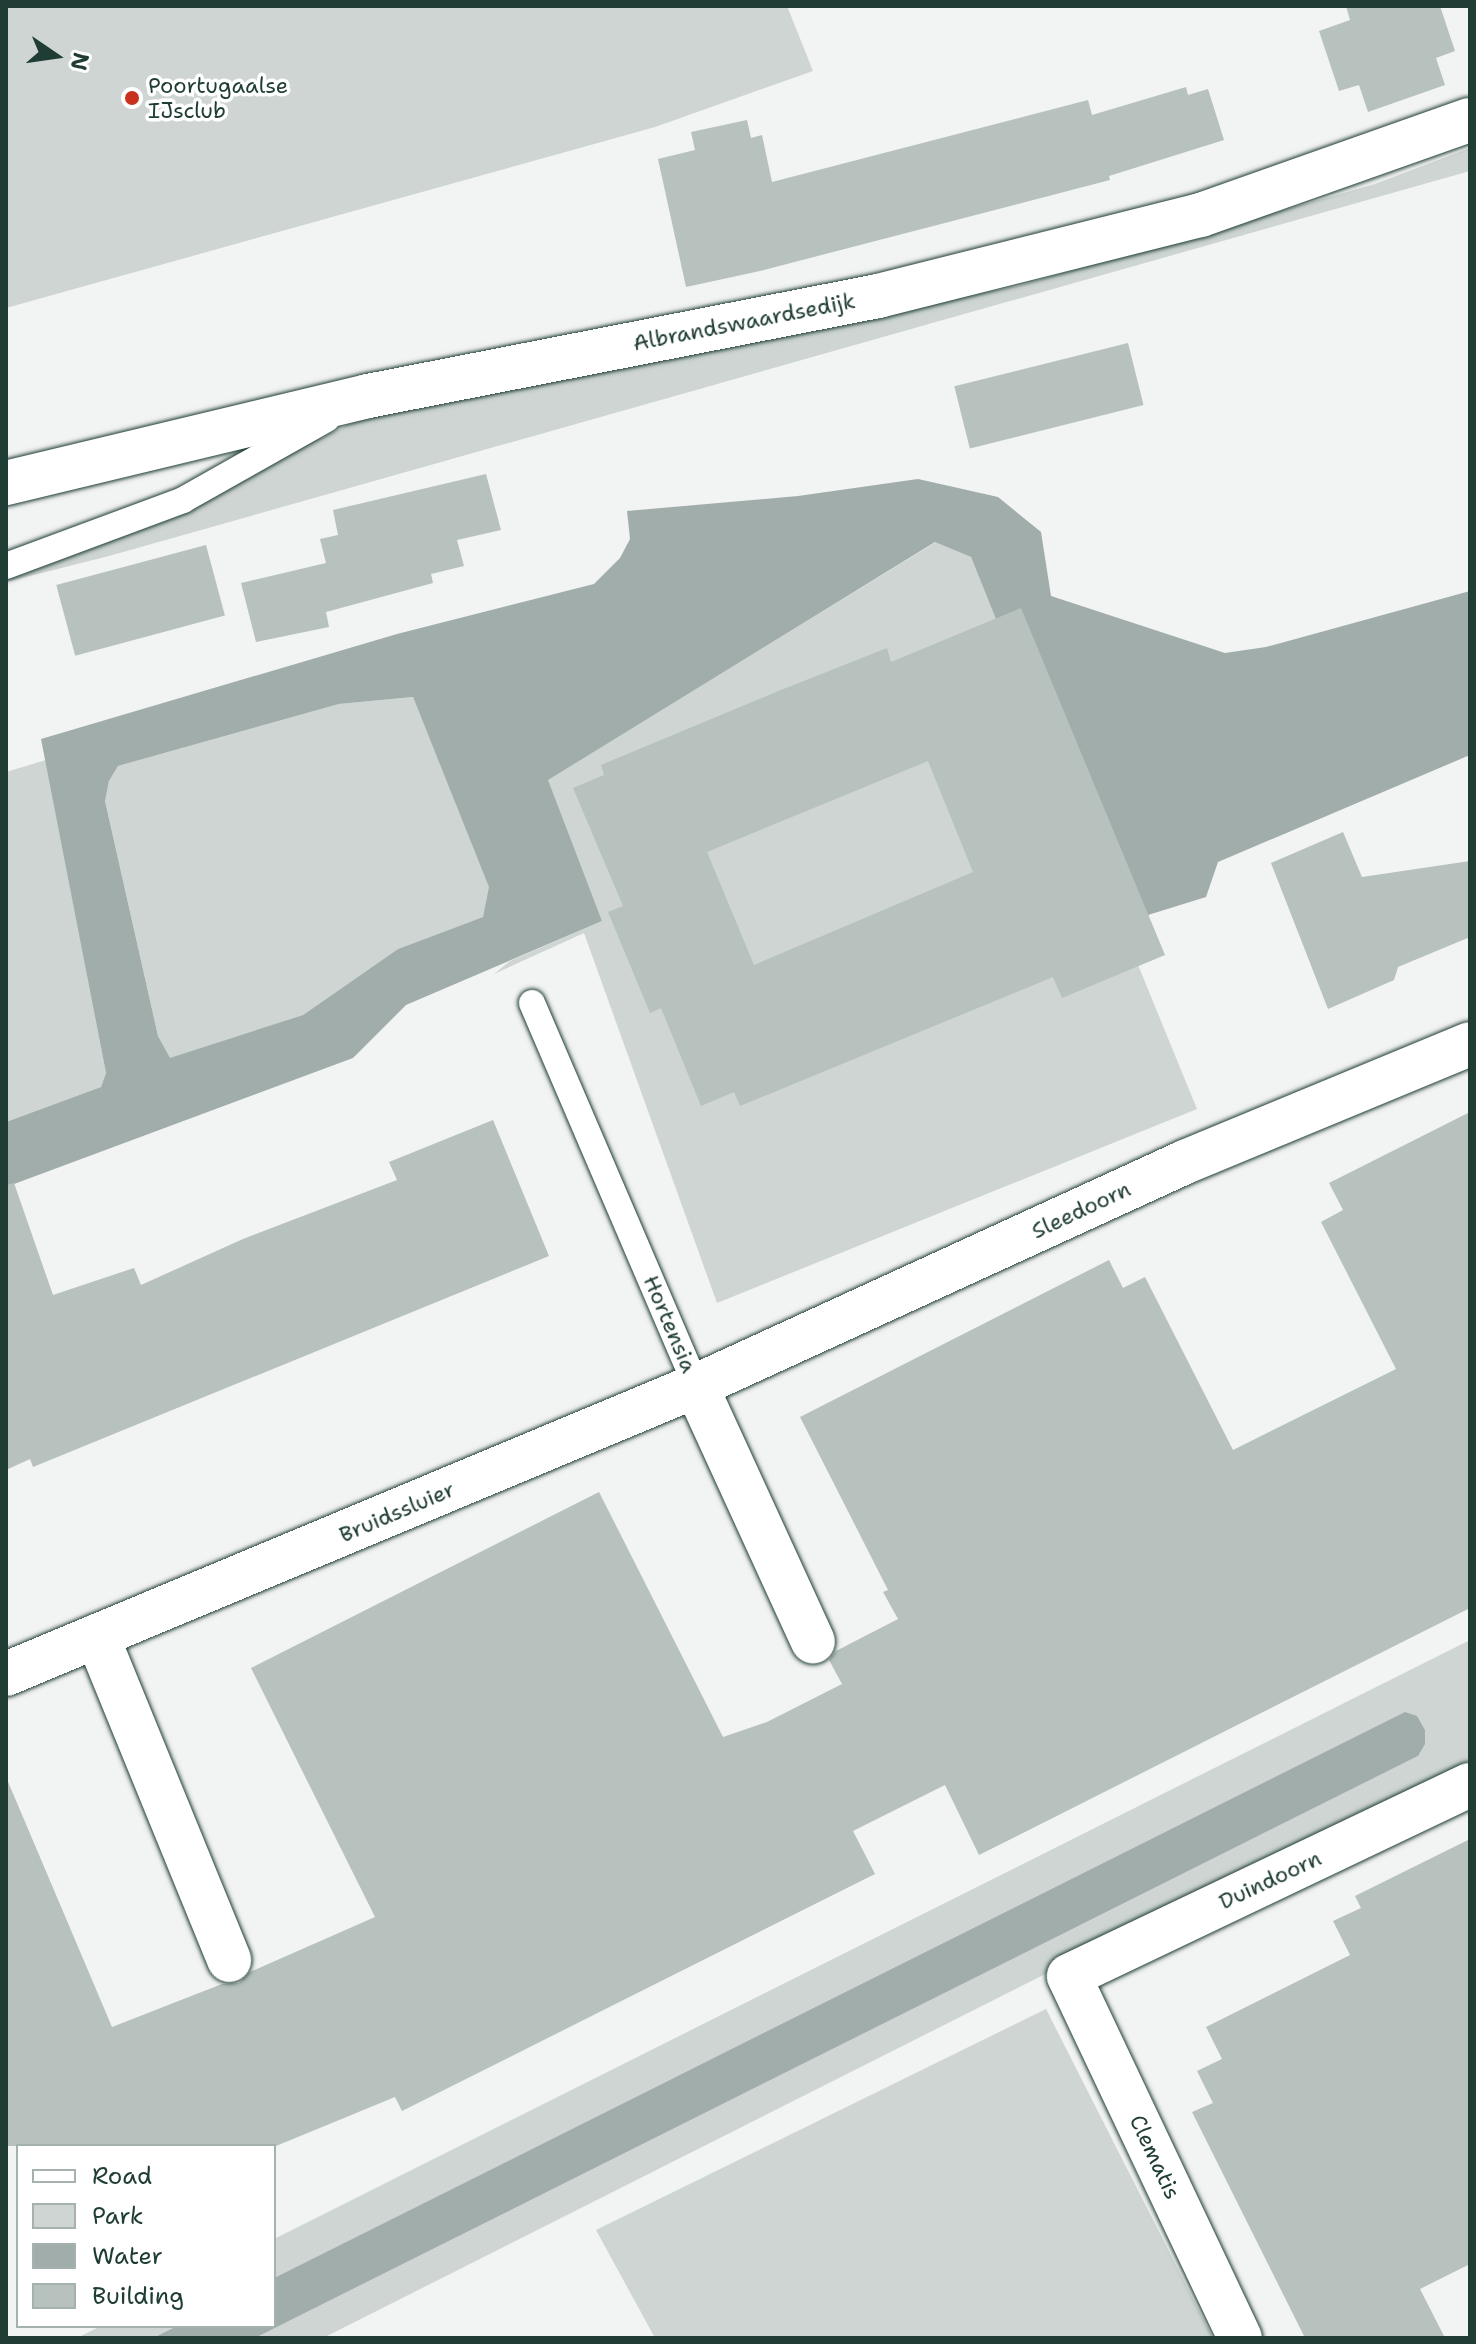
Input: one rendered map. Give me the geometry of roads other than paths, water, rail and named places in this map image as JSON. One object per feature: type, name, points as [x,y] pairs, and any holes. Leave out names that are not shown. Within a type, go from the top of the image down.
[{"type":"street","name":"Albrandswaardsedijk","points":[[6,483],[368,396],[878,296],[1201,215],[1470,120]]},
{"type":"street","name":"Sleedoorn","points":[[696,1386],[1185,1162],[1470,1044]]},
{"type":"street","name":"Bruidssluier","points":[[6,1674],[696,1386]]},
{"type":"street","name":"Hortensia","points":[[696,1386],[813,1642]]},
{"type":"street","points":[[97,1636],[229,1960]]},
{"type":"street","name":"Duindoorn","points":[[1069,1976],[1470,1785]]},
{"type":"street","name":"Clematis","points":[[1069,1976],[1240,2338]]},
{"type":"lane","points":[[6,566],[183,500],[368,396]]},
{"type":"lane","name":"Hortensia","points":[[532,1003],[696,1386]]},
{"type":"water","points":[[918,479],[998,497],[1041,532],[1051,596],[1225,653],[1266,647],[1470,591],[1470,755],[1218,862],[1206,897],[1119,924],[971,557],[935,542],[548,780],[602,921],[406,1005],[353,1058],[6,1187],[6,1122],[101,1087],[106,1073],[41,739],[397,634],[594,584],[620,558],[630,539],[627,511],[798,496]],"holes":[[[413,697],[489,887],[483,917],[398,949],[303,1015],[170,1058],[158,1036],[105,801],[109,781],[118,766],[339,704]]]},
{"type":"water","points":[[1405,1712],[1417,1716],[1425,1730],[1425,1744],[1418,1756],[276,2327],[276,2277]]},
{"type":"water","points":[[173,2328],[275,2328],[255,2338],[153,2338]]},
{"type":"place","name":"Poortugaalse IJsclub","points":[[132,98]]}]
